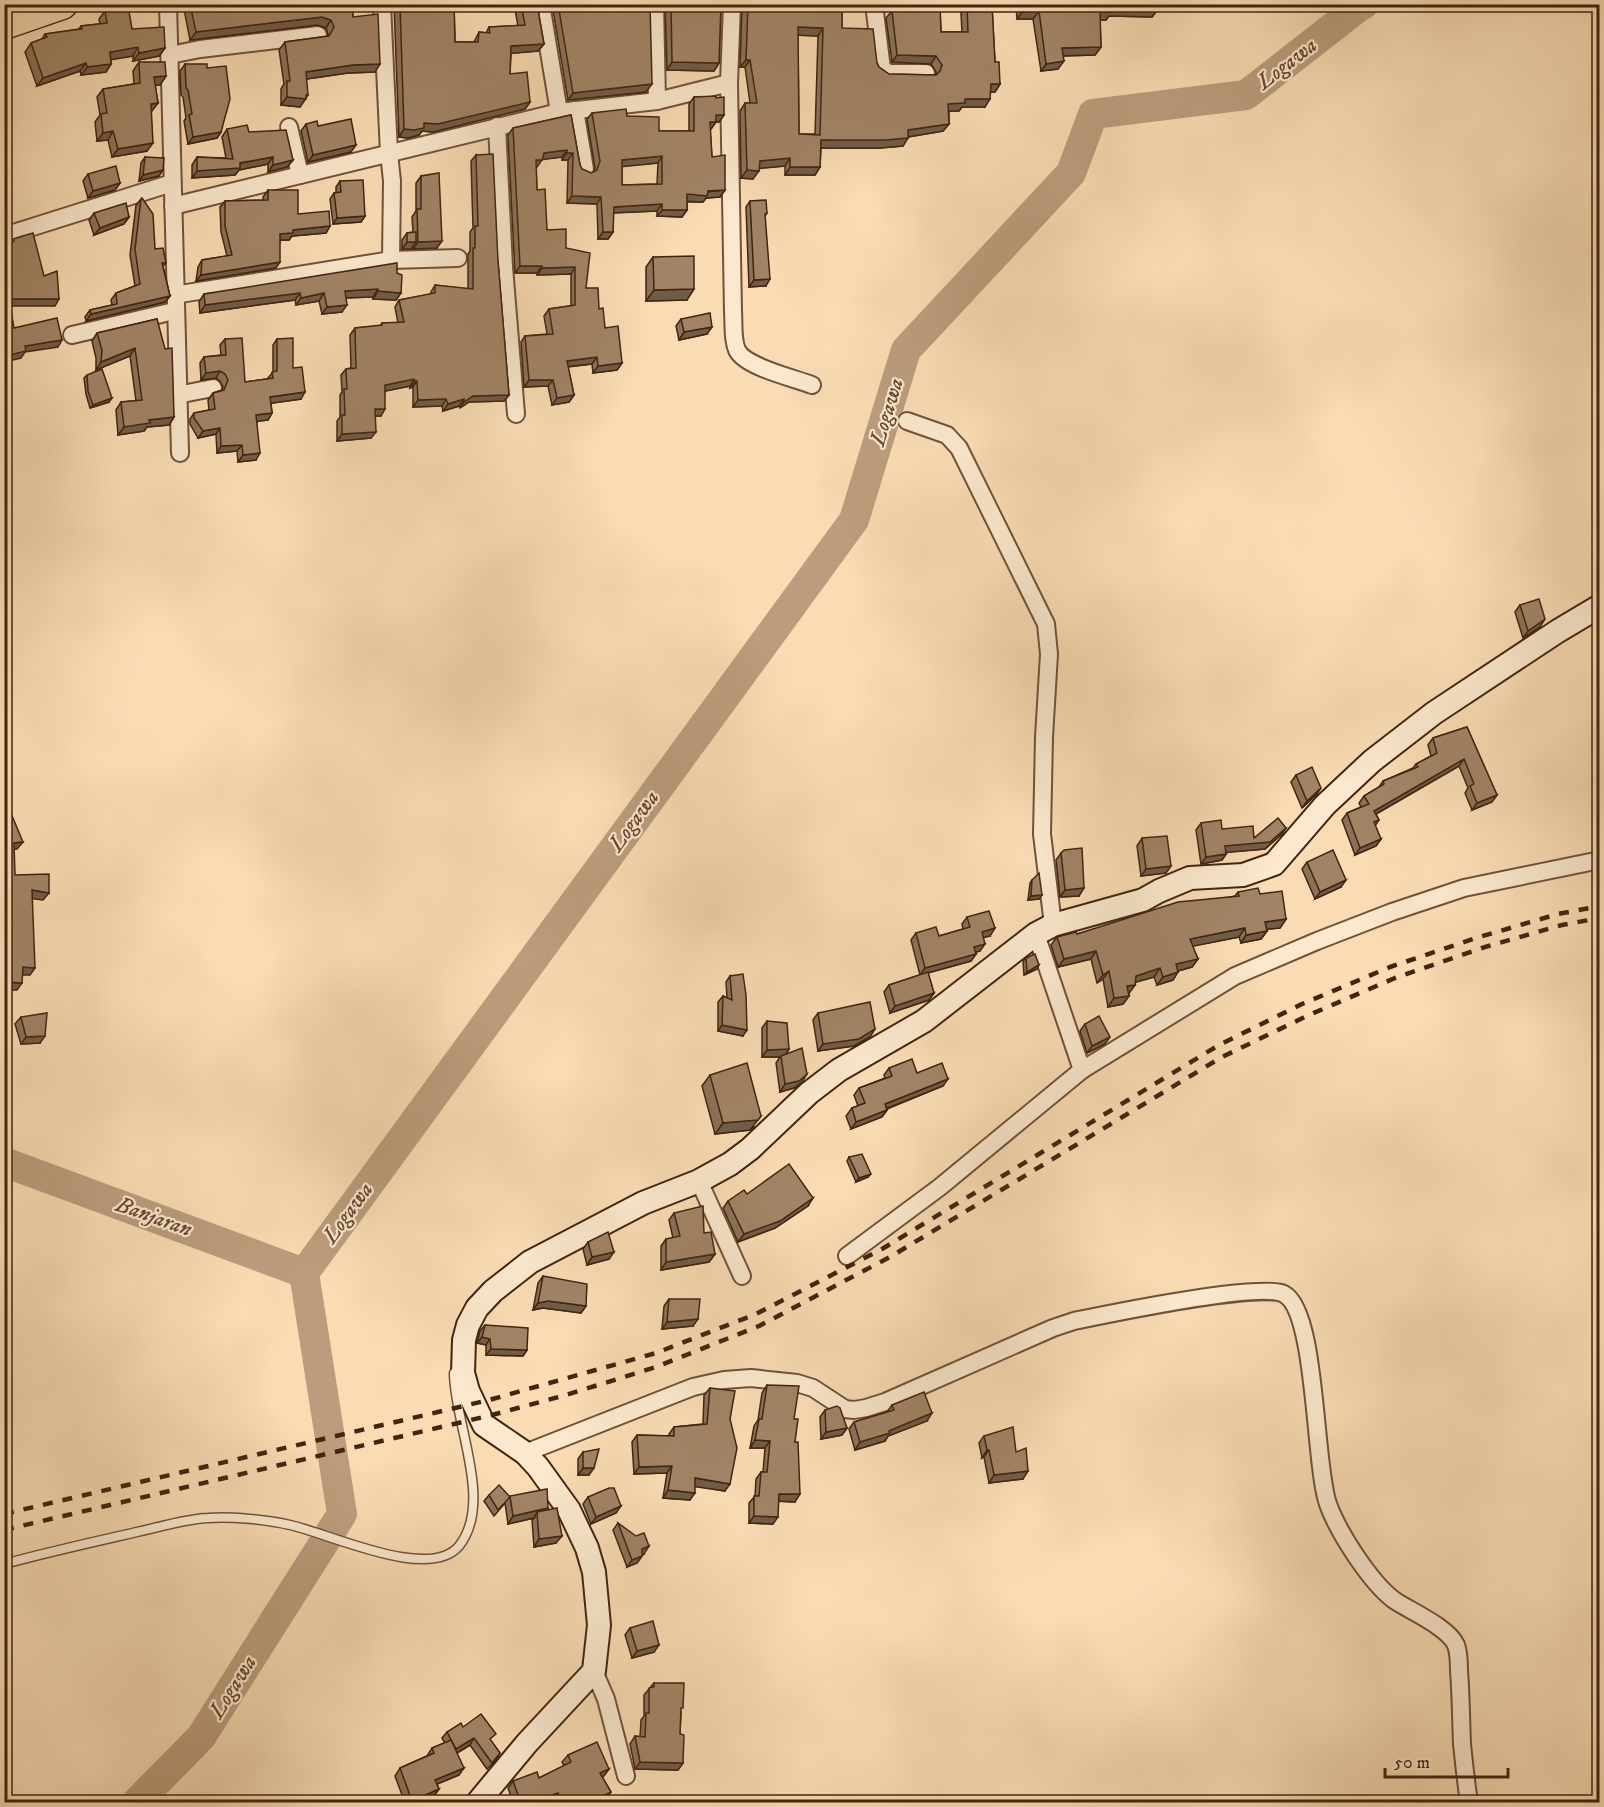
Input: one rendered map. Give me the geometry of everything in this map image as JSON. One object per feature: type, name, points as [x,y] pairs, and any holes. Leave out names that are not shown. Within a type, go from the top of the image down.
[{"type":"highway","points":[[4,24],[62,4]]},
{"type":"street","points":[[168,4],[174,303],[180,453]]},
{"type":"street","points":[[382,4],[392,181],[391,260]]},
{"type":"street","points":[[541,4],[567,111],[585,169]]},
{"type":"street","points":[[655,4],[657,101]]},
{"type":"street","points":[[732,4],[729,83],[733,312],[736,349],[743,358],[753,364],[812,385]]},
{"type":"street","points":[[874,4],[882,69],[889,73],[926,73]]},
{"type":"street","points":[[170,55],[200,49],[318,35]]},
{"type":"street","points":[[173,206],[497,126],[567,111],[657,101],[729,83]]},
{"type":"street","points":[[497,126],[504,267],[516,414]]},
{"type":"street","points":[[289,127],[300,175]]},
{"type":"street","points":[[4,236],[172,183]]},
{"type":"street","points":[[72,335],[174,303],[391,260],[458,258]]},
{"type":"street","points":[[177,395],[213,388]]},
{"type":"street","points":[[907,421],[947,435],[959,448],[1046,624],[1049,654],[1042,834],[1045,929],[1082,1070]]},
{"type":"street","points":[[626,1776],[606,1699],[594,1671],[599,1625],[594,1572],[587,1548],[559,1496],[525,1453],[484,1425],[468,1391],[463,1372],[463,1348],[468,1325],[477,1308],[493,1291],[530,1262],[643,1203],[699,1181],[741,1156],[809,1093],[838,1070],[924,1021],[1045,929],[1143,900],[1190,878],[1243,875],[1274,864],[1325,805],[1381,754],[1434,712],[1599,606]]},
{"type":"street","points":[[847,1256],[940,1187],[1082,1070],[1235,976],[1392,912],[1464,888],[1599,860]]},
{"type":"street","points":[[699,1181],[742,1276]]},
{"type":"street","points":[[525,1453],[693,1387],[724,1380],[751,1378],[796,1383],[813,1388],[829,1397],[840,1407],[854,1410],[885,1402],[1053,1328],[1074,1321],[1222,1295],[1271,1291],[1285,1294],[1297,1312],[1311,1363],[1318,1444],[1327,1503],[1354,1552],[1375,1582],[1394,1600],[1442,1630],[1452,1638],[1456,1646],[1468,1803]]},
{"type":"street","points":[[478,1803],[527,1743],[594,1671]]},
{"type":"lane","points":[[4,1564],[209,1518],[290,1525],[381,1554],[421,1560],[439,1558],[458,1547],[469,1528],[473,1507],[472,1481],[465,1435],[454,1388],[456,1356],[463,1348]]},
{"type":"building","points":[[190,4],[352,4],[353,17],[378,14],[380,64],[353,65],[306,72],[308,95],[306,99],[287,97],[287,81],[290,81],[285,42],[329,36],[334,27],[331,20],[322,17],[196,32]]},
{"type":"building","points":[[400,4],[454,4],[455,42],[478,42],[479,32],[490,33],[489,27],[525,25],[521,4],[537,4],[544,44],[511,46],[510,74],[527,72],[530,102],[438,124],[424,123],[424,128],[404,129]]},
{"type":"building","points":[[558,4],[650,4],[652,84],[573,93]]},
{"type":"building","points":[[671,4],[721,4],[719,63],[672,62]]},
{"type":"building","points":[[748,4],[842,4],[842,28],[873,29],[879,67],[889,74],[936,75],[942,65],[936,56],[897,55],[892,11],[899,11],[899,4],[940,4],[941,32],[968,32],[967,5],[992,4],[995,62],[999,62],[1000,84],[991,84],[990,99],[965,99],[965,103],[948,104],[949,124],[908,130],[908,138],[821,140],[820,167],[790,167],[790,158],[760,161],[759,171],[747,170],[745,103],[757,103],[750,60],[746,60]],"holes":[[[798,27],[823,28],[820,135],[799,134]]]},
{"type":"building","points":[[1022,4],[1158,4],[1158,9],[1112,8],[1112,12],[1100,12],[1101,47],[1062,48],[1064,61],[1046,64],[1039,11],[1022,12]]},
{"type":"building","points":[[128,6],[132,29],[164,27],[165,48],[139,53],[138,47],[110,52],[111,64],[87,67],[86,63],[43,78],[31,43],[47,37],[45,34],[107,23],[105,11]]},
{"type":"building","points":[[139,62],[165,62],[166,76],[154,77],[158,103],[151,104],[153,143],[118,149],[113,131],[103,133],[101,114],[107,113],[103,89],[140,83]]},
{"type":"building","points":[[185,64],[207,64],[207,68],[226,66],[230,99],[221,132],[193,137]]},
{"type":"building","points":[[694,97],[724,97],[724,115],[716,115],[716,122],[710,122],[712,157],[725,155],[725,190],[708,191],[707,196],[687,194],[687,210],[662,210],[662,204],[614,207],[613,232],[603,232],[601,197],[572,196],[573,153],[567,153],[567,150],[544,153],[542,160],[536,160],[537,190],[545,189],[547,230],[566,229],[566,248],[590,253],[586,288],[598,288],[599,309],[603,308],[605,328],[618,326],[622,363],[598,366],[597,357],[567,361],[574,395],[557,398],[553,380],[529,380],[525,336],[553,334],[549,309],[575,305],[575,267],[520,266],[513,128],[571,115],[580,165],[582,169],[591,173],[597,170],[600,161],[592,113],[626,109],[627,116],[659,117],[659,131],[694,131]],"holes":[[[662,156],[662,184],[622,185],[622,160]]]},
{"type":"building","points":[[351,119],[356,145],[313,155],[306,124],[317,121],[318,126]]},
{"type":"building","points":[[247,125],[249,132],[286,130],[293,160],[273,165],[273,157],[240,163],[240,168],[197,171],[197,157],[233,159],[227,129]]},
{"type":"building","points":[[493,154],[498,261],[509,395],[473,396],[464,402],[464,399],[448,404],[446,399],[418,400],[417,381],[414,379],[385,385],[385,409],[375,409],[376,432],[342,434],[342,415],[345,415],[344,389],[347,389],[346,369],[356,368],[355,328],[404,322],[399,300],[435,293],[435,285],[473,289],[473,248],[475,248],[475,226],[478,226],[476,155]]},
{"type":"building","points":[[145,157],[164,158],[163,170],[143,175]]},
{"type":"building","points":[[116,166],[120,183],[93,191],[88,174]]},
{"type":"building","points":[[439,173],[442,241],[418,242],[417,209],[421,209],[421,176]]},
{"type":"building","points":[[363,180],[365,216],[337,218],[334,193],[341,192],[340,181]]},
{"type":"building","points":[[268,190],[298,190],[298,214],[329,211],[330,226],[293,230],[293,233],[280,234],[280,262],[201,275],[202,260],[232,255],[225,226],[225,201],[268,200]]},
{"type":"building","points":[[142,198],[153,214],[155,249],[163,248],[166,263],[162,263],[170,296],[91,314],[90,310],[117,304],[116,293],[140,284],[135,249]]},
{"type":"building","points":[[766,200],[770,279],[754,280],[750,201]]},
{"type":"building","points":[[126,203],[129,217],[100,228],[94,213]]},
{"type":"building","points":[[416,232],[416,242],[407,242],[407,233]]},
{"type":"building","points":[[33,233],[44,276],[57,271],[59,299],[9,299],[14,328],[57,318],[62,340],[25,346],[26,351],[4,358],[4,245],[14,241],[13,239]]},
{"type":"building","points":[[694,256],[694,289],[654,290],[653,257]]},
{"type":"building","points":[[397,263],[397,273],[402,275],[401,293],[378,291],[378,289],[345,291],[347,305],[327,307],[324,293],[301,298],[300,293],[205,305],[204,294]]},
{"type":"building","points":[[710,313],[712,327],[684,332],[681,319]]},
{"type":"building","points":[[157,319],[165,349],[172,348],[174,417],[149,420],[150,423],[124,427],[121,402],[142,400],[135,348],[101,362],[102,350],[97,333]]},
{"type":"building","points":[[242,338],[245,382],[273,378],[272,372],[277,371],[277,339],[293,338],[293,368],[302,367],[305,392],[270,397],[272,413],[256,415],[260,453],[243,455],[242,445],[221,446],[220,428],[203,431],[194,418],[194,413],[215,409],[213,393],[224,390],[228,380],[220,371],[206,373],[204,357],[226,355],[225,339]]},
{"type":"building","points":[[102,369],[112,398],[93,405],[88,391],[87,375]]},
{"type":"building","points":[[1539,599],[1545,619],[1528,631],[1520,605]]},
{"type":"building","points":[[1467,727],[1497,795],[1477,803],[1470,786],[1474,784],[1464,759],[1374,811],[1379,820],[1374,822],[1381,839],[1360,848],[1347,813],[1369,804],[1364,796],[1384,784],[1383,781],[1418,767],[1416,764],[1437,753],[1433,738]]},
{"type":"building","points":[[1312,767],[1321,788],[1307,801],[1296,775]]},
{"type":"building","points":[[10,811],[23,842],[14,843],[15,875],[49,874],[49,893],[32,890],[35,968],[23,967],[22,983],[4,982],[4,813]]},
{"type":"building","points":[[1278,818],[1286,828],[1270,842],[1225,846],[1226,854],[1206,857],[1201,823],[1221,820],[1222,829],[1253,826],[1254,838]]},
{"type":"building","points":[[1167,836],[1171,866],[1146,869],[1142,838]]},
{"type":"building","points":[[1082,848],[1084,888],[1065,890],[1061,853],[1064,850]]},
{"type":"building","points":[[1333,850],[1346,880],[1320,892],[1307,862]]},
{"type":"building","points":[[1039,873],[1042,895],[1031,896],[1032,880]]},
{"type":"building","points":[[1258,888],[1260,894],[1282,891],[1286,919],[1265,922],[1267,931],[1246,935],[1245,928],[1190,939],[1198,959],[1176,964],[1178,972],[1163,977],[1160,968],[1136,976],[1135,985],[1127,986],[1129,996],[1114,998],[1109,971],[1103,975],[1096,951],[1064,959],[1057,937],[1076,932],[1077,934],[1178,902],[1239,896],[1238,892]]},
{"type":"building","points":[[989,911],[995,928],[982,932],[985,944],[974,947],[976,954],[925,968],[916,933],[936,927],[939,936],[970,927],[967,917]]},
{"type":"building","points":[[1035,954],[1039,965],[1027,972],[1026,958]]},
{"type":"building","points":[[928,972],[934,993],[895,1006],[889,985]]},
{"type":"building","points":[[743,974],[747,1030],[722,1025],[723,996],[732,1000],[730,976]]},
{"type":"building","points":[[870,1002],[875,1029],[859,1039],[823,1044],[818,1013]]},
{"type":"building","points":[[47,1013],[45,1036],[26,1037],[21,1017]]},
{"type":"building","points":[[1099,1016],[1110,1037],[1092,1046],[1085,1024]]},
{"type":"building","points":[[767,1021],[787,1023],[789,1049],[767,1050]]},
{"type":"building","points":[[802,1048],[807,1074],[799,1081],[785,1084],[781,1056]]},
{"type":"building","points":[[912,1059],[917,1073],[942,1063],[948,1079],[885,1104],[887,1110],[856,1122],[852,1108],[865,1103],[859,1088],[892,1076],[889,1068]]},
{"type":"building","points":[[747,1063],[761,1116],[758,1120],[723,1123],[710,1075]]},
{"type":"building","points":[[862,1154],[871,1174],[859,1178],[849,1157]]},
{"type":"building","points":[[789,1164],[813,1198],[780,1221],[744,1234],[728,1201],[744,1190],[747,1194]]},
{"type":"building","points":[[703,1206],[704,1233],[711,1232],[715,1254],[666,1262],[666,1239],[680,1236],[674,1213]]},
{"type":"building","points":[[608,1232],[614,1252],[592,1257],[588,1242]]},
{"type":"building","points":[[543,1276],[587,1284],[586,1306],[548,1301],[538,1303]]},
{"type":"building","points":[[669,1299],[700,1299],[698,1319],[667,1322]]},
{"type":"building","points":[[485,1325],[528,1328],[527,1350],[491,1349],[490,1339],[482,1337]]},
{"type":"building","points":[[767,1385],[799,1386],[794,1419],[798,1419],[795,1442],[798,1442],[800,1494],[779,1494],[778,1517],[754,1516],[754,1496],[759,1496],[761,1472],[767,1472],[770,1441],[755,1440],[759,1419],[762,1419]]},
{"type":"building","points":[[710,1388],[735,1391],[730,1419],[737,1448],[730,1484],[695,1478],[695,1493],[668,1490],[672,1466],[639,1467],[637,1435],[674,1436],[674,1427],[707,1424]]},
{"type":"building","points":[[924,1392],[932,1413],[889,1431],[890,1433],[860,1442],[854,1422],[894,1410],[892,1405]]},
{"type":"building","points":[[837,1406],[840,1408],[847,1428],[826,1432],[825,1410]]},
{"type":"building","points":[[1013,1427],[1016,1452],[1026,1448],[1028,1471],[994,1475],[984,1436]]},
{"type":"building","points":[[599,1449],[594,1468],[583,1468],[583,1452]]},
{"type":"building","points":[[499,1485],[510,1497],[498,1510],[489,1495]]},
{"type":"building","points":[[614,1488],[621,1506],[596,1517],[588,1497]]},
{"type":"building","points":[[547,1489],[548,1508],[513,1516],[510,1496]]},
{"type":"building","points":[[557,1508],[562,1536],[539,1539],[537,1512]]},
{"type":"building","points":[[618,1523],[636,1536],[644,1533],[649,1546],[642,1549],[642,1556],[632,1560]]},
{"type":"building","points":[[653,1621],[659,1645],[637,1651],[630,1628]]},
{"type":"building","points":[[654,1683],[684,1683],[680,1734],[684,1735],[683,1763],[640,1762],[635,1736],[645,1737],[646,1713],[649,1713],[649,1688],[654,1687]]},
{"type":"building","points":[[481,1714],[496,1734],[490,1739],[500,1753],[492,1763],[474,1738],[456,1749],[447,1732],[461,1723],[463,1727]]},
{"type":"building","points":[[451,1740],[464,1768],[435,1780],[439,1789],[412,1801],[400,1768],[434,1753],[432,1748]]},
{"type":"building","points":[[597,1742],[609,1769],[600,1773],[611,1792],[590,1803],[587,1803],[584,1796],[572,1803],[563,1803],[558,1793],[530,1803],[521,1803],[513,1781],[537,1772],[539,1778],[571,1762],[568,1755]]},
{"type":"waterway","name":"Logawa","points":[[137,1802],[201,1737],[342,1514],[304,1273],[854,520],[906,350],[1071,173],[1093,114],[1246,95],[1364,4]]},
{"type":"waterway","name":"Banjaran","points":[[4,1162],[304,1273]]},
{"type":"railway","points":[[4,1514],[489,1400],[656,1353],[756,1314],[882,1249],[1219,1045],[1302,1004],[1390,967],[1476,938],[1558,914],[1600,906]]},
{"type":"railway","points":[[4,1530],[492,1415],[656,1367],[759,1326],[890,1257],[1222,1057],[1309,1015],[1395,978],[1485,947],[1562,925],[1600,918]]}]
